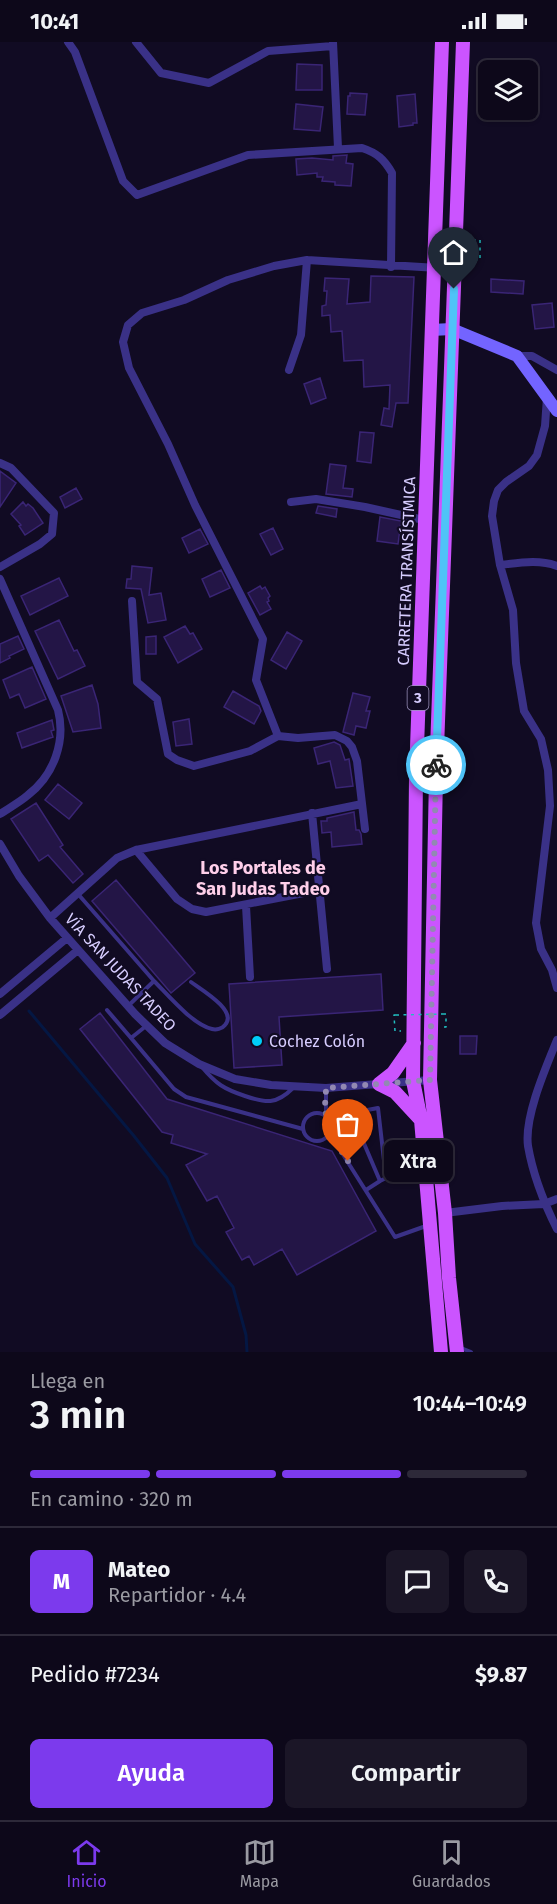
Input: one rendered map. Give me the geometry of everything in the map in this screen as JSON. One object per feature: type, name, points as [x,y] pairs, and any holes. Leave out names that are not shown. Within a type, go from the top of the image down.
[{"type":"main road","name":"CARRETERA TRANSÍSTMICA","points":[[441,1352],[421,1120],[414,1080],[414,1044],[416,776],[442,42]]},
{"type":"main road","name":"3","points":[[457,1349],[430,1080],[436,776],[463,42]]},
{"type":"main road","points":[[414,1044],[393,1073],[379,1084],[395,1092],[421,1120]]},
{"type":"street","points":[[68,42],[75,52],[123,181],[137,195],[248,154],[362,148],[375,152],[386,161],[392,173],[391,267]]},
{"type":"street","points":[[136,42],[161,73],[209,83],[268,51],[333,44],[339,148]]},
{"type":"street","points":[[278,736],[256,680],[263,639],[129,368],[123,342],[128,325],[142,313],[184,300],[228,280],[274,266],[307,260],[391,267],[454,269]]},
{"type":"street","points":[[289,370],[301,335],[307,260]]},
{"type":"street","points":[[431,330],[452,329],[517,356],[532,356],[557,370]]},
{"type":"street","points":[[517,356],[557,411]]},
{"type":"street","points":[[547,396],[545,426],[537,455],[529,466],[498,490],[492,516],[500,565],[513,610],[516,663],[524,711],[541,739],[548,770],[550,806],[536,923],[541,949],[552,970],[557,988]]},
{"type":"street","points":[[0,463],[10,468],[54,513],[52,534],[40,544],[0,567]]},
{"type":"street","points":[[291,502],[316,500],[365,507],[424,520]]},
{"type":"street","points":[[500,565],[529,562],[557,566]]},
{"type":"street","points":[[0,579],[58,710],[61,722],[58,750],[48,773],[28,796],[0,814]]},
{"type":"street","points":[[132,601],[137,682],[157,699],[168,754],[194,766],[250,751],[278,736],[298,738],[335,735],[347,741],[357,761],[365,829]]},
{"type":"street","points":[[50,918],[117,858],[136,850],[362,804]]},
{"type":"street","points":[[312,813],[327,969]]},
{"type":"street","name":"VÍA SAN JUDAS TADEO","points":[[0,844],[19,876],[50,918],[128,1007],[165,1043],[199,1064],[235,1079],[271,1085],[326,1088],[430,1080]]},
{"type":"street","points":[[136,850],[177,899],[192,909],[206,912],[319,891]]},
{"type":"street","points":[[246,906],[250,977]]},
{"type":"street","points":[[0,994],[67,938]]},
{"type":"street","points":[[0,1016],[78,950]]},
{"type":"street","points":[[557,1040],[544,1067],[531,1114],[528,1144],[544,1204],[557,1229]]},
{"type":"street","points":[[445,1213],[502,1206],[544,1204],[557,1199]]},
{"type":"lane","points":[[77,893],[154,981],[193,1019],[213,1030],[221,1029],[229,1018],[227,1012],[223,1006],[191,982]]},
{"type":"lane","points":[[128,1007],[154,981]]},
{"type":"lane","points":[[107,1010],[174,1089],[186,1097],[303,1129]]},
{"type":"lane","points":[[131,1038],[146,1026]]},
{"type":"lane","points":[[199,1064],[220,1086],[263,1102],[286,1095],[294,1086]]},
{"type":"lane","points":[[326,1088],[326,1115],[332,1128],[330,1134],[318,1142],[305,1136],[304,1121],[310,1115],[318,1113],[326,1115]]},
{"type":"lane","points":[[331,1122],[351,1113],[378,1108],[386,1178],[366,1190]]},
{"type":"lane","points":[[351,1113],[381,1181]]},
{"type":"lane","points":[[330,1134],[395,1237],[430,1224]]},
{"type":"lane","points":[[457,1349],[471,1352]]},
{"type":"path","points":[[429,250],[474,252],[474,240],[480,240],[480,260]]},
{"type":"path","points":[[394,1031],[394,1015],[446,1014],[446,1027]]},
{"type":"building","points":[[297,64],[322,65],[322,90],[296,90]]},
{"type":"building","points":[[350,93],[367,94],[365,115],[347,114]]},
{"type":"building","points":[[415,94],[417,123],[399,127],[397,96]]},
{"type":"building","points":[[296,104],[323,107],[320,131],[294,129]]},
{"type":"building","points":[[347,155],[346,163],[353,164],[351,186],[322,181],[323,177],[317,177],[317,173],[297,175],[296,159],[333,160],[333,156]]},
{"type":"building","points":[[371,276],[414,277],[408,403],[396,403],[392,427],[381,425],[384,408],[389,409],[390,385],[364,387],[363,360],[344,361],[342,331],[331,332],[330,315],[322,316],[322,306],[326,305],[325,278],[349,279],[347,304],[370,302]]},
{"type":"building","points":[[491,279],[524,281],[523,294],[491,292]]},
{"type":"building","points":[[552,303],[554,327],[535,329],[532,305]]},
{"type":"building","points":[[320,378],[326,398],[311,404],[304,384]]},
{"type":"building","points":[[360,432],[374,433],[371,463],[357,461]]},
{"type":"building","points":[[330,464],[346,466],[343,488],[353,489],[352,497],[326,494]]},
{"type":"building","points":[[0,471],[16,483],[0,507]]},
{"type":"building","points":[[76,488],[82,499],[65,508],[60,497]]},
{"type":"building","points":[[23,502],[26,506],[28,504],[33,508],[43,523],[25,535],[19,526],[21,525],[11,514]]},
{"type":"building","points":[[318,506],[337,509],[336,517],[316,513]]},
{"type":"building","points":[[380,517],[401,521],[398,544],[377,541]]},
{"type":"building","points":[[273,528],[283,549],[271,555],[260,534]]},
{"type":"building","points":[[200,529],[208,544],[189,553],[182,538]]},
{"type":"building","points":[[132,566],[152,568],[149,595],[161,593],[166,620],[148,623],[141,589],[126,588],[127,579],[131,579]]},
{"type":"building","points":[[221,570],[230,588],[210,597],[202,579]]},
{"type":"building","points":[[59,578],[68,596],[30,615],[21,596]]},
{"type":"building","points":[[260,586],[262,589],[265,587],[270,596],[267,602],[271,609],[260,615],[248,593]]},
{"type":"building","points":[[59,620],[74,651],[77,650],[85,666],[58,679],[35,631]]},
{"type":"building","points":[[185,626],[190,634],[193,633],[202,649],[178,663],[164,637]]},
{"type":"building","points":[[287,632],[302,641],[286,669],[271,660]]},
{"type":"building","points":[[18,636],[24,649],[0,663],[0,644]]},
{"type":"building","points":[[156,636],[156,654],[146,654],[146,637]]},
{"type":"building","points":[[32,667],[46,699],[25,708],[19,694],[10,698],[3,680]]},
{"type":"building","points":[[92,685],[98,704],[101,728],[73,732],[61,696]]},
{"type":"building","points":[[233,691],[259,706],[261,711],[254,724],[224,707]]},
{"type":"building","points":[[353,693],[370,697],[366,711],[370,711],[366,728],[356,726],[354,735],[343,732]]},
{"type":"building","points":[[189,719],[192,744],[176,746],[173,722]]},
{"type":"building","points":[[52,720],[53,737],[22,748],[17,733]]},
{"type":"building","points":[[334,742],[340,745],[345,760],[349,759],[353,786],[336,788],[330,761],[318,764],[314,748]]},
{"type":"building","points":[[58,784],[82,803],[69,819],[45,800]]},
{"type":"building","points":[[36,803],[63,845],[60,847],[83,874],[73,883],[48,855],[39,861],[11,819]]},
{"type":"building","points":[[354,812],[356,830],[359,830],[361,834],[362,844],[332,847],[331,832],[322,833],[321,821]]},
{"type":"building","points":[[116,880],[195,973],[171,993],[92,901]]},
{"type":"building","name":"Cochez Colón","points":[[381,974],[383,1010],[279,1017],[282,1065],[234,1068],[229,984]]},
{"type":"building","points":[[100,1013],[167,1099],[332,1151],[376,1231],[297,1275],[282,1249],[254,1265],[249,1256],[242,1260],[226,1232],[234,1228],[217,1196],[207,1201],[186,1165],[207,1154],[171,1143],[173,1135],[162,1132],[80,1029]]},
{"type":"building","points":[[460,1036],[477,1036],[476,1054],[460,1054]]},
{"type":"waterway","points":[[29,1011],[167,1178],[195,1244],[233,1287],[246,1335],[247,1352]]},
{"type":"way so far","points":[[348,1161],[330,1134],[332,1128],[326,1115],[326,1088],[430,1080],[436,765]]},
{"type":"place","name":"Cochez Colón","points":[[257,1041]]},
{"type":"place","name":"Xtra","points":[[348,1161]]},
{"type":"district","name":"Los Portales de San Judas Tadeo","points":[[263,878]]},
{"type":"route","points":[[436,765],[454,289]]}]
